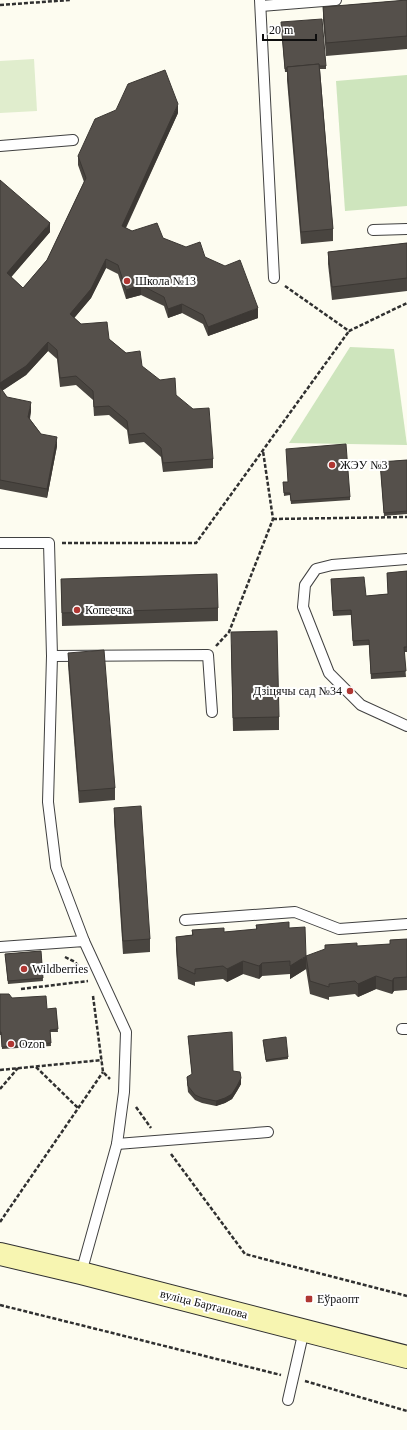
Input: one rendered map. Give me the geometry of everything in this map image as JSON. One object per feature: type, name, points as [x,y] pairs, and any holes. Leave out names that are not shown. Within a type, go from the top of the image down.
[{"type":"main road","name":"вуліца Барташова","points":[[0,1254],[81,1273],[407,1357]]},
{"type":"lane","points":[[274,278],[260,3],[336,0]]},
{"type":"lane","points":[[0,146],[73,140]]},
{"type":"lane","points":[[373,230],[407,229]]},
{"type":"lane","points":[[0,543],[49,543],[52,656],[48,802],[56,866],[84,941],[126,1032],[124,1092],[117,1144],[81,1273]]},
{"type":"lane","points":[[407,559],[332,565],[316,569],[305,585],[303,607],[329,673],[361,705],[407,726]]},
{"type":"lane","points":[[52,656],[208,655],[212,712]]},
{"type":"lane","points":[[185,920],[295,912],[339,929],[407,924]]},
{"type":"lane","points":[[0,947],[84,941]]},
{"type":"lane","points":[[117,1144],[268,1132]]},
{"type":"lane","points":[[288,1400],[304,1330]]},
{"type":"path","points":[[0,5],[70,0]]},
{"type":"path","points":[[274,278],[349,331]]},
{"type":"path","points":[[49,543],[196,543],[349,331],[407,303]]},
{"type":"path","points":[[208,655],[229,632],[273,519],[263,450]]},
{"type":"path","points":[[273,519],[407,517]]},
{"type":"path","points":[[21,989],[90,981]]},
{"type":"path","points":[[0,1070],[102,1060]]},
{"type":"path","points":[[36,1066],[78,1108]]},
{"type":"path","points":[[0,1089],[18,1068]]},
{"type":"path","points":[[0,1222],[103,1072]]},
{"type":"path","points":[[0,1305],[293,1378],[407,1410]]},
{"type":"green space","points":[[34,59],[37,111],[0,113],[0,61]]},
{"type":"green space","points":[[407,75],[407,206],[345,211],[336,81]]},
{"type":"green space","points":[[350,347],[394,349],[407,445],[289,443]]},
{"type":"building","points":[[407,0],[407,36],[326,43],[323,7]]},
{"type":"building","points":[[322,19],[326,66],[319,66],[319,64],[287,67],[287,69],[285,69],[281,22]]},
{"type":"building","points":[[319,64],[333,229],[301,232],[287,67]]},
{"type":"building","points":[[165,70],[178,104],[122,226],[132,231],[157,223],[163,238],[186,247],[200,242],[205,257],[225,266],[240,260],[258,308],[208,327],[203,315],[182,304],[168,309],[164,297],[141,285],[126,290],[118,265],[106,259],[91,289],[70,314],[81,324],[107,322],[109,339],[126,353],[140,351],[142,366],[160,380],[175,378],[176,395],[193,409],[209,408],[213,459],[163,463],[161,448],[144,433],[129,435],[127,421],[109,406],[94,407],[93,391],[76,376],[60,378],[57,350],[48,342],[26,366],[0,383],[0,180],[50,223],[7,273],[23,288],[47,260],[86,178],[78,156],[95,119],[116,110],[128,84]]},
{"type":"building","points":[[407,243],[407,278],[332,287],[328,252]]},
{"type":"building","points":[[0,387],[7,397],[31,402],[28,417],[41,434],[57,437],[47,489],[0,480]]},
{"type":"building","points":[[346,444],[350,497],[291,501],[290,493],[284,493],[283,482],[288,482],[286,449]]},
{"type":"building","points":[[407,460],[407,511],[384,513],[380,462]]},
{"type":"building","points":[[407,571],[407,647],[404,647],[406,671],[371,674],[369,640],[353,641],[351,610],[333,611],[331,579],[364,577],[366,596],[388,594],[387,573]]},
{"type":"building","points":[[217,574],[218,608],[62,613],[61,579]]},
{"type":"building","points":[[277,631],[279,717],[233,718],[231,632]]},
{"type":"building","points":[[104,650],[115,788],[79,791],[68,653]]},
{"type":"building","points":[[141,806],[150,939],[123,941],[114,808]]},
{"type":"building","points":[[289,922],[289,928],[305,927],[306,956],[290,966],[290,961],[262,963],[259,966],[243,961],[227,969],[223,966],[195,969],[195,974],[178,966],[176,937],[193,935],[192,930],[224,928],[224,932],[257,929],[256,925]]},
{"type":"building","points":[[407,939],[407,977],[394,978],[392,981],[376,976],[358,984],[355,981],[329,984],[329,987],[310,981],[306,956],[325,949],[325,945],[357,943],[357,946],[390,944],[390,940]]},
{"type":"building","name":"Wildberries","points":[[41,951],[43,978],[8,981],[5,954]]},
{"type":"building","name":"Wildberries","points":[[0,994],[9,994],[12,998],[46,996],[47,1009],[56,1008],[58,1029],[50,1030],[51,1043],[2,1047],[0,1032]]},
{"type":"building","points":[[232,1032],[233,1071],[240,1072],[241,1078],[237,1086],[232,1094],[216,1101],[195,1095],[188,1086],[187,1077],[192,1074],[188,1036]]},
{"type":"building","points":[[286,1037],[288,1057],[266,1060],[263,1040]]},
{"type":"place","name":"Школа №13","points":[[127,281]]},
{"type":"place","name":"ЖЭУ №3","points":[[332,465]]},
{"type":"place","name":"Копеечка","points":[[77,610]]},
{"type":"place","name":"Дзіцячы сад №34","points":[[350,691]]},
{"type":"place","name":"Wildberries","points":[[24,969]]},
{"type":"place","name":"Ozon","points":[[11,1044]]},
{"type":"place","name":"Еўраопт","points":[[309,1299]]}]
